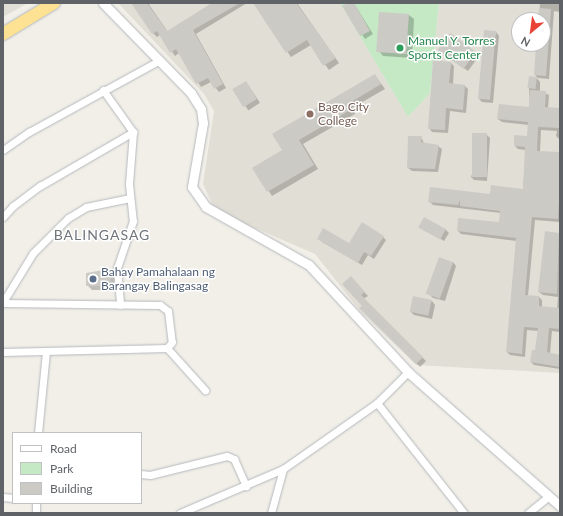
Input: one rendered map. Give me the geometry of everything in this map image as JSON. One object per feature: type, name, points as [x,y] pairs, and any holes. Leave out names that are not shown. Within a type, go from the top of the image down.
[{"type":"highway","points":[[3,34],[54,3]]},
{"type":"street","points":[[104,3],[191,93],[201,109],[203,122],[192,186],[199,199],[206,207],[308,264],[408,372],[560,506]]},
{"type":"street","points":[[3,150],[103,90],[160,60]]},
{"type":"street","points":[[103,90],[133,132],[130,198],[133,221],[117,268],[120,305]]},
{"type":"street","points":[[3,217],[13,206],[40,186],[133,132]]},
{"type":"street","points":[[3,352],[167,348],[172,342],[168,311],[165,307],[3,303],[33,253],[68,218],[86,207],[130,198]]},
{"type":"street","points":[[167,348],[205,390]]},
{"type":"street","points":[[38,432],[46,352]]},
{"type":"street","points":[[180,513],[283,469],[377,403],[408,372]]},
{"type":"street","points":[[377,403],[464,513]]},
{"type":"street","points":[[142,474],[150,475],[231,456],[246,486]]},
{"type":"street","points":[[270,513],[283,469]]},
{"type":"street","points":[[528,513],[548,496]]},
{"type":"shaded area","points":[[3,3],[28,3],[3,17]]},
{"type":"shaded area","points":[[118,3],[340,3],[408,117],[430,93],[439,3],[560,3],[560,373],[416,365],[360,311],[315,254],[239,221],[214,208],[203,184],[214,111],[204,94]]},
{"type":"green space","name":"Manuel Y. Torres Sports Center","points":[[340,3],[439,3],[430,93],[408,117]]},
{"type":"building","points":[[131,3],[147,3],[167,31],[212,3],[240,3],[193,30],[223,84],[214,89],[208,78],[196,84],[176,49],[170,53],[157,31],[152,34]]},
{"type":"building","points":[[253,3],[296,3],[336,58],[323,66],[307,40],[286,53]]},
{"type":"building","points":[[348,3],[354,3],[370,31],[360,36],[342,6]]},
{"type":"building","points":[[539,8],[551,9],[551,12],[539,12]]},
{"type":"building","points":[[379,12],[409,14],[406,54],[376,52]]},
{"type":"building","points":[[484,30],[496,31],[490,100],[478,99]]},
{"type":"building","points":[[450,33],[476,52],[464,69],[438,50]]},
{"type":"building","points":[[535,52],[548,52],[546,76],[534,75]]},
{"type":"building","points":[[433,60],[451,62],[449,83],[465,85],[463,110],[446,108],[445,130],[428,129]]},
{"type":"building","points":[[375,74],[381,84],[348,104],[352,109],[299,140],[314,165],[267,192],[252,168],[282,150],[272,134]]},
{"type":"building","points":[[529,76],[537,77],[535,89],[528,88]]},
{"type":"building","points":[[246,81],[257,99],[243,107],[232,89]]},
{"type":"building","points":[[530,90],[546,91],[545,107],[559,108],[560,128],[538,127],[537,151],[560,152],[560,183],[558,219],[532,217],[525,295],[539,296],[539,306],[560,308],[560,329],[549,328],[547,352],[560,355],[560,367],[530,362],[532,350],[535,350],[538,328],[524,327],[522,354],[506,352],[516,238],[457,231],[458,218],[499,222],[500,211],[460,206],[460,200],[458,205],[428,202],[430,187],[490,194],[491,185],[523,189],[525,147],[514,146],[514,135],[527,136],[528,122],[497,119],[499,104],[529,107]]},
{"type":"building","points":[[472,133],[487,133],[487,177],[472,177]]},
{"type":"building","points":[[408,136],[422,136],[421,142],[439,145],[435,169],[407,168]]},
{"type":"building","points":[[424,217],[446,229],[440,240],[418,227]]},
{"type":"building","points":[[362,222],[384,236],[371,256],[364,252],[358,263],[317,239],[323,228],[349,243]]},
{"type":"building","points":[[545,231],[559,233],[557,294],[538,292]]},
{"type":"building","points":[[439,257],[453,262],[440,299],[426,294]]},
{"type":"building","points":[[110,269],[110,286],[86,286],[86,273]]},
{"type":"building","points":[[351,276],[365,292],[361,295],[423,357],[416,364],[359,308],[362,306],[342,284]]},
{"type":"building","points":[[413,296],[432,300],[428,316],[410,312]]},
{"type":"place","name":"Manuel Y. Torres Sports Center","points":[[400,48]]},
{"type":"place","name":"Bago City College","points":[[310,114]]},
{"type":"place","name":"Bahay Pamahalaan ng Barangay Balingasag","points":[[93,279]]},
{"type":"district","name":"BALINGASAG","points":[[102,235]]}]
